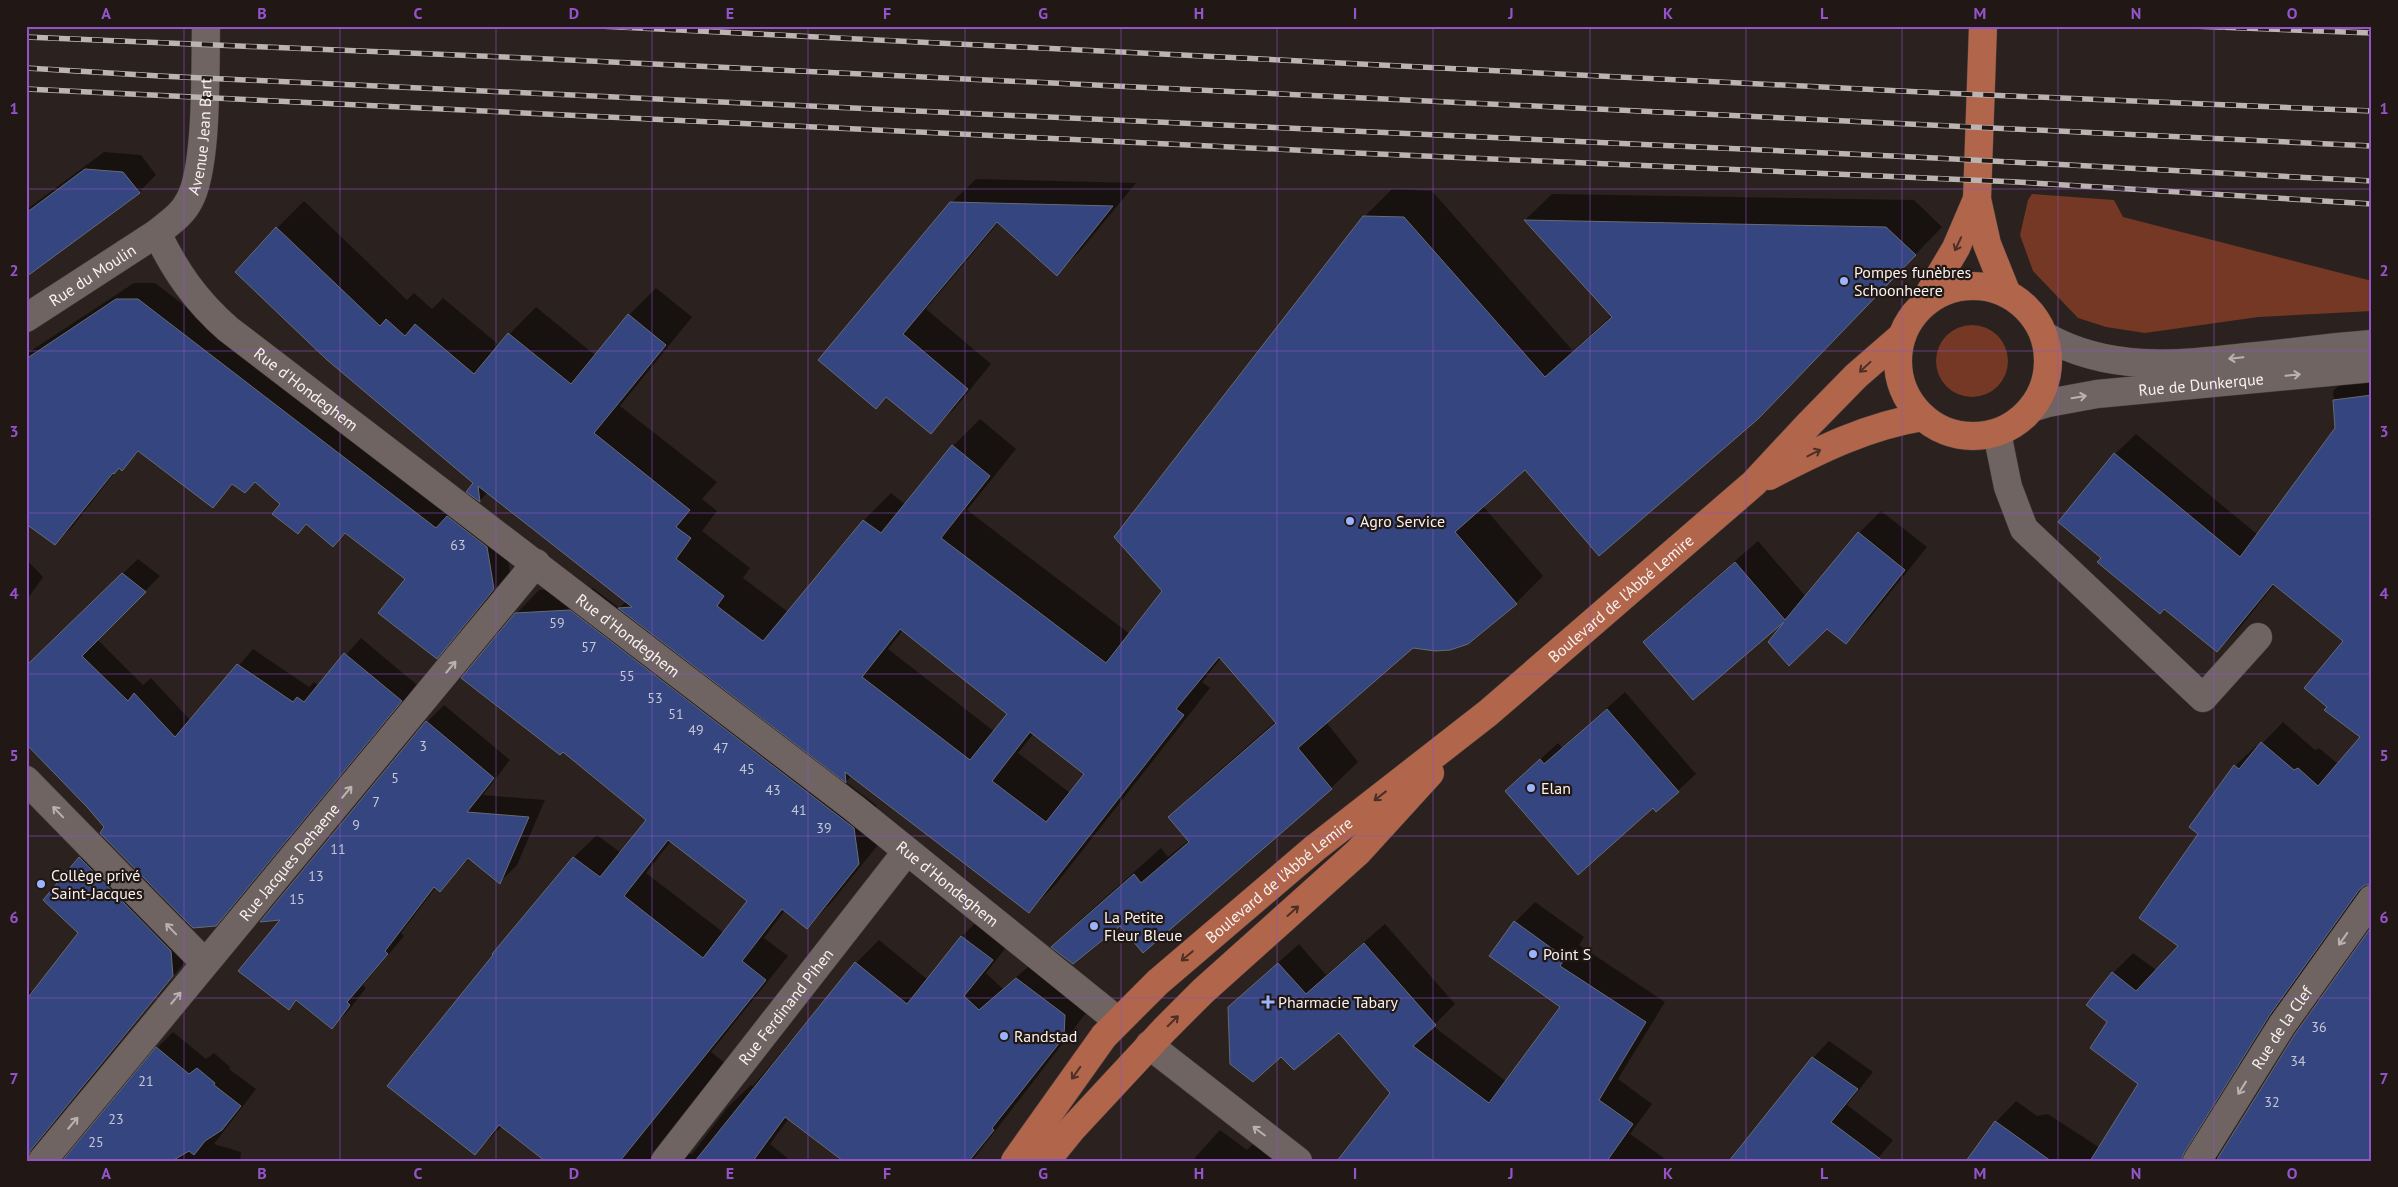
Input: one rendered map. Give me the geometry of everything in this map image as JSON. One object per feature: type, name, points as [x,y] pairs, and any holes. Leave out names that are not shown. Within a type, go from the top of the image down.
[{"type":"main road","points":[[1983,26],[1977,199],[1992,260],[2007,294]]},
{"type":"main road","points":[[1922,306],[1937,296],[1962,286],[1990,288],[2019,301],[2030,312],[2045,336],[2049,361],[2047,378],[2041,394],[2032,408],[2012,426],[1997,433],[1980,436],[1962,436],[1945,431],[1923,417],[1906,396],[1900,380],[1898,353],[1902,336],[1910,320],[1922,306],[1956,248],[1977,199]]},
{"type":"main road","name":"Boulevard de l'Abbé Lemire","points":[[1014,1161],[1090,1054],[1118,1021],[1180,962],[1315,848],[1488,713],[1754,483],[1843,389],[1902,336]]},
{"type":"main road","name":"Boulevard de l'Abbé Lemire","points":[[1754,483],[1850,436],[1890,423],[1923,417]]},
{"type":"main road","name":"Boulevard de l'Abbé Lemire","points":[[1046,1161],[1149,1045],[1203,991],[1358,852],[1488,713]]},
{"type":"street","name":"Avenue Jean Bart","points":[[156,232],[183,210],[195,186],[201,144],[206,26]]},
{"type":"street","name":"Rue du Moulin","points":[[26,318],[156,232]]},
{"type":"street","name":"Rue d'Hondeghem","points":[[156,232],[182,280],[211,315],[908,851],[1118,1021]]},
{"type":"street","name":"Rue de Dunkerque","points":[[2045,336],[2086,355],[2122,363],[2151,364],[2202,362],[2372,344]]},
{"type":"street","name":"Rue de Dunkerque","points":[[2032,408],[2055,401],[2097,394],[2372,368]]},
{"type":"street","points":[[1997,433],[2008,487],[2024,529],[2203,698],[2258,637]]},
{"type":"street","name":"Rue Jacques Dehaene","points":[[42,1161],[536,564]]},
{"type":"street","points":[[26,780],[205,963]]},
{"type":"street","name":"Rue Ferdinand Pihen","points":[[665,1161],[908,851]]},
{"type":"street","name":"Rue de la Clef","points":[[2197,1161],[2282,1025],[2372,899]]},
{"type":"street","points":[[1149,1045],[1298,1161]]},
{"type":"shaded area","points":[[2032,194],[2114,200],[2123,217],[2372,281],[2372,311],[2258,317],[2145,333],[2106,327],[2078,318],[2033,271],[2020,235],[2028,200]]},
{"type":"shaded area","points":[[1979,325],[1998,335],[2006,347],[2008,361],[2006,375],[1998,387],[1986,395],[1965,397],[1946,387],[1938,375],[1936,354],[1946,335],[1958,327]]},
{"type":"building","points":[[85,169],[123,172],[140,193],[26,277],[26,213]]},
{"type":"building","points":[[950,202],[1113,206],[1057,276],[997,222],[903,334],[968,389],[931,434],[886,397],[876,409],[818,360]]},
{"type":"building","points":[[1363,216],[1404,217],[1545,377],[1612,317],[1524,220],[1886,227],[1916,255],[1758,419],[1599,556],[1525,470],[1455,532],[1517,604],[1468,644],[1450,650],[1435,651],[1413,648],[1298,748],[1332,789],[1143,953],[1120,926],[1073,964],[1051,947],[1134,874],[1141,883],[1189,842],[1168,817],[1276,723],[1219,657],[1176,709],[1184,715],[1029,913],[845,772],[846,783],[618,608],[632,607],[478,486],[480,502],[466,492],[473,483],[326,359],[235,272],[276,227],[380,326],[386,319],[405,336],[415,324],[474,374],[508,333],[571,384],[628,314],[666,345],[594,433],[690,510],[676,527],[691,538],[676,559],[724,596],[717,606],[763,641],[863,520],[881,533],[952,445],[990,476],[941,538],[1106,663],[1162,591],[1114,537]],"holes":[[[900,629],[1007,714],[970,760],[862,677]],[[1030,732],[1084,774],[1046,822],[992,781]]]},
{"type":"building","points":[[116,299],[138,299],[436,528],[447,516],[487,547],[494,589],[437,659],[378,613],[405,579],[345,533],[333,547],[306,524],[298,534],[272,514],[280,504],[255,482],[245,493],[232,484],[213,508],[138,451],[122,471],[119,468],[113,473],[55,545],[26,524],[26,359]]},
{"type":"building","points":[[2372,395],[2372,884],[2365,885],[2359,890],[2269,1016],[2184,1153],[2181,1161],[2090,1161],[2138,1084],[2090,1048],[2107,1022],[2086,1005],[2112,972],[2136,991],[2178,946],[2139,918],[2198,834],[2189,827],[2234,765],[2239,769],[2261,742],[2294,770],[2298,768],[2318,786],[2360,737],[2324,710],[2327,707],[2304,688],[2343,641],[2273,584],[2217,652],[2164,609],[2160,614],[2097,562],[2101,558],[2058,522],[2114,453],[2240,557],[2335,428],[2333,400]]},
{"type":"building","points":[[1858,532],[1905,570],[1846,644],[1827,629],[1789,666],[1768,642],[1784,622],[1693,700],[1643,642],[1735,562],[1785,620]]},
{"type":"building","points":[[122,573],[146,592],[82,656],[128,701],[134,693],[175,737],[237,664],[293,702],[297,697],[304,702],[344,653],[402,701],[216,926],[193,928],[100,833],[104,827],[26,744],[26,666]]},
{"type":"building","points":[[570,610],[854,828],[859,864],[807,929],[782,909],[742,961],[766,980],[620,1161],[545,1161],[499,1125],[475,1155],[387,1086],[492,954],[573,857],[600,877],[646,820],[563,752],[560,755],[461,678],[515,613]],"holes":[[[668,840],[747,901],[703,958],[624,896]]]},
{"type":"building","points":[[1607,709],[1679,792],[1656,812],[1653,808],[1578,875],[1505,791],[1540,759],[1544,764]]},
{"type":"building","points":[[426,721],[494,778],[467,812],[529,817],[500,884],[468,858],[440,892],[434,887],[385,951],[388,954],[347,1002],[350,1005],[332,1029],[296,1000],[289,1010],[238,971],[280,920],[260,922]]},
{"type":"building","points":[[79,857],[171,951],[173,976],[30,1151],[26,1161],[26,1000],[78,933],[43,900]]},
{"type":"building","points":[[1514,921],[1565,958],[1560,966],[1646,1022],[1599,1100],[1633,1124],[1607,1161],[1337,1161],[1390,1093],[1339,1033],[1294,1070],[1281,1057],[1253,1082],[1230,1064],[1228,1007],[1278,963],[1306,994],[1364,943],[1436,1025],[1413,1046],[1489,1103],[1560,1007],[1489,956]]},
{"type":"building","points":[[2372,926],[2372,1161],[2216,1161],[2295,1034]]},
{"type":"building","points":[[961,936],[993,960],[964,996],[979,1010],[1016,978],[1065,1015],[1064,1037],[992,1128],[994,1130],[969,1161],[843,1161],[785,1117],[753,1161],[695,1161],[855,962],[907,1004]]},
{"type":"building","points":[[156,1047],[189,1074],[197,1068],[215,1083],[214,1085],[241,1106],[222,1130],[205,1141],[194,1155],[189,1151],[172,1161],[62,1161]]},
{"type":"building","points":[[1812,1057],[1858,1089],[1831,1122],[1883,1161],[1729,1161]]},
{"type":"building","points":[[1995,1121],[2051,1161],[1966,1161]]},
{"type":"railway","points":[[599,26],[1941,93],[2372,111]]},
{"type":"railway","points":[[2192,26],[2372,33]]},
{"type":"railway","points":[[26,37],[527,58],[2372,146]]},
{"type":"railway","points":[[26,68],[160,76],[1935,158],[2372,181]]},
{"type":"railway","points":[[26,89],[1356,153],[2017,182],[2372,204]]},
{"type":"place","name":"Pompes funèbres Schoonheere","points":[[1844,281]]},
{"type":"place","name":"Agro Service","points":[[1350,521]]},
{"type":"place","name":"Elan","points":[[1531,788]]},
{"type":"place","name":"Collège privé Saint-Jacques","points":[[41,884]]},
{"type":"place","name":"La Petite Fleur Bleue","points":[[1094,926]]},
{"type":"place","name":"Point S","points":[[1533,954]]},
{"type":"place","name":"Pharmacie Tabary","points":[[1268,1002]]},
{"type":"place","name":"Randstad","points":[[1004,1036]]}]
